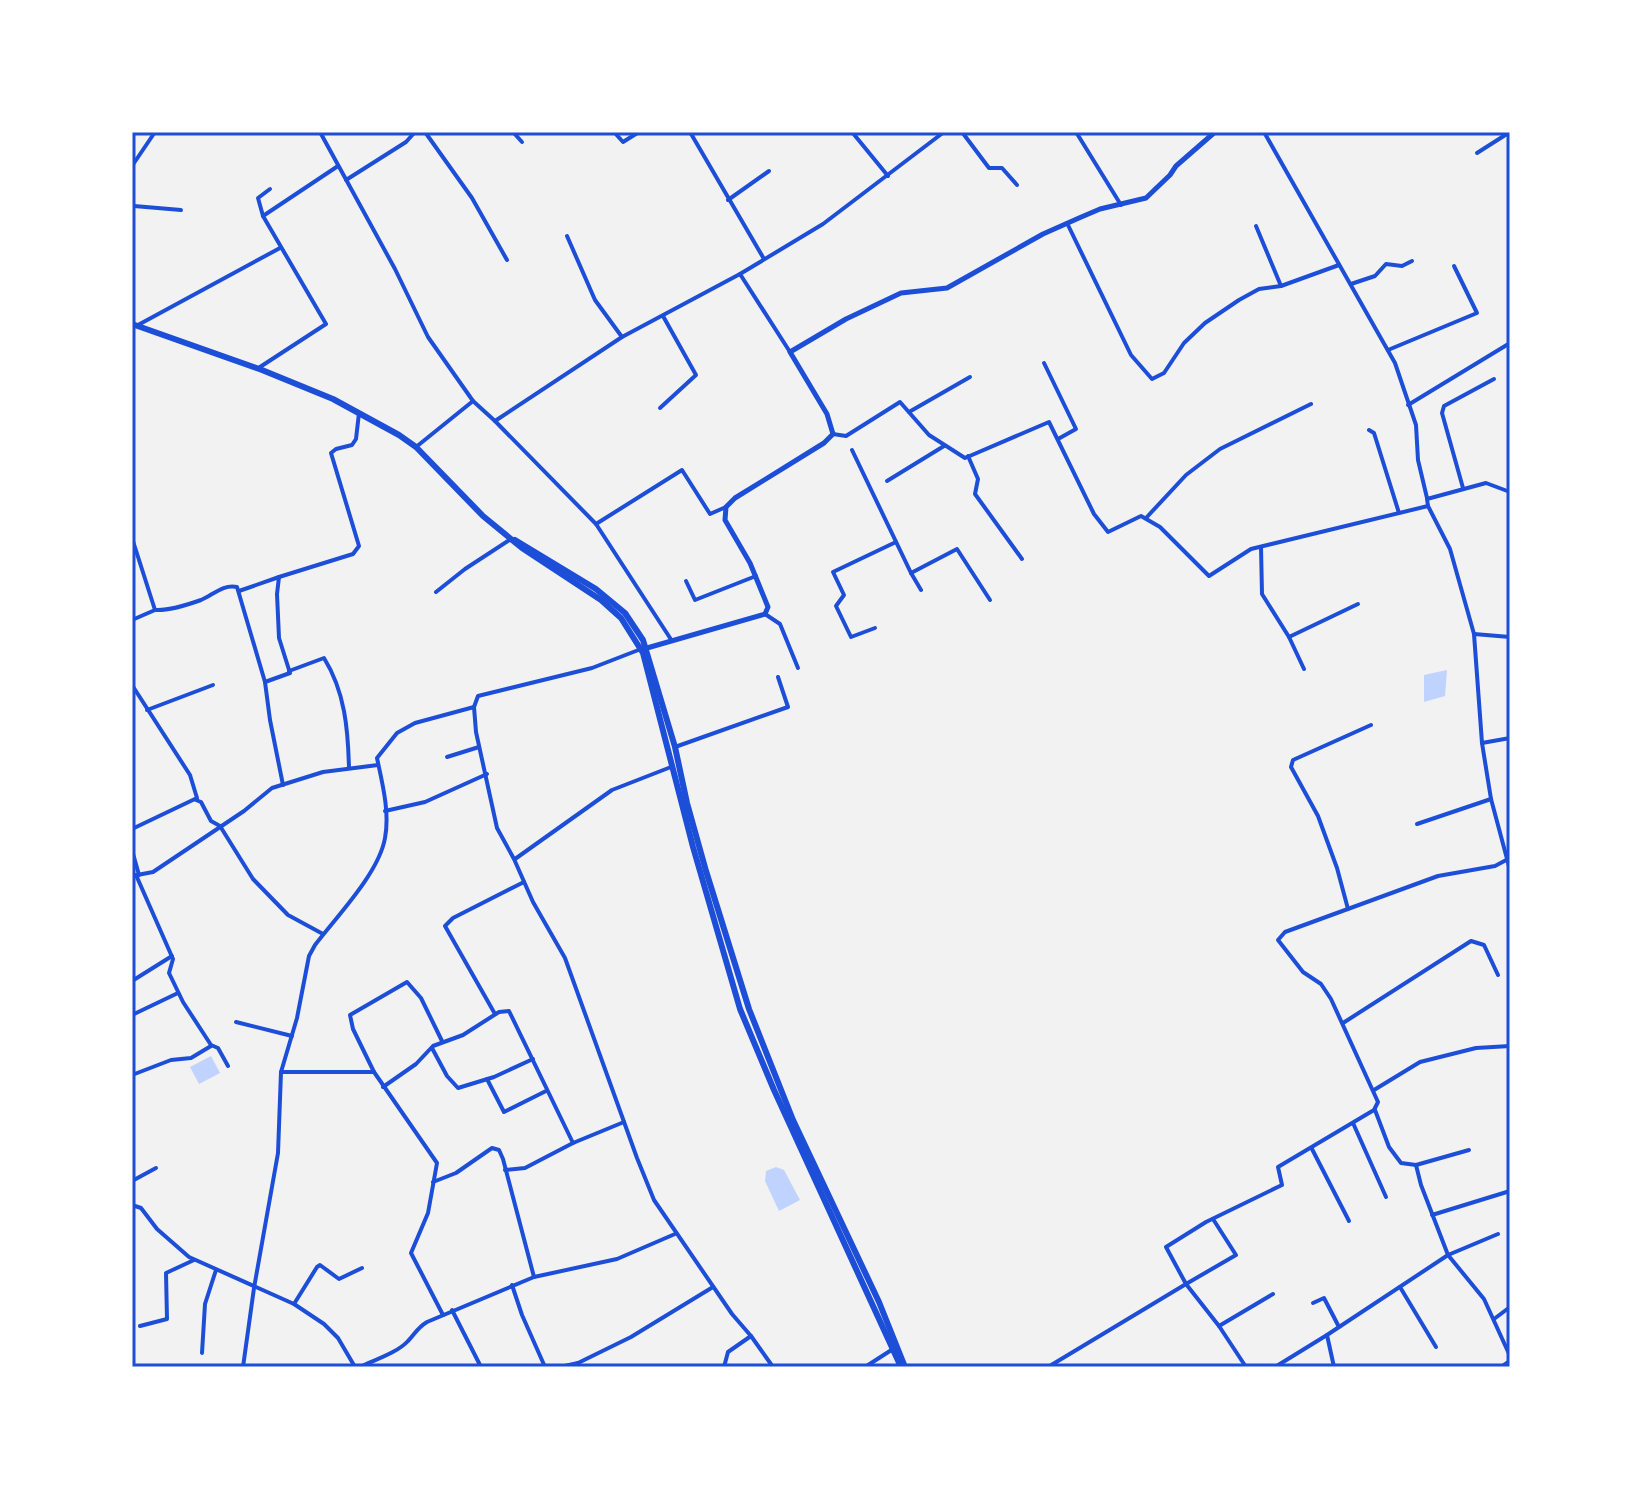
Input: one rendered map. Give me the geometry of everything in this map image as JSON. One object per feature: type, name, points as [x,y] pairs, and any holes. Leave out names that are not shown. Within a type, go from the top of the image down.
[{"type":"highway","points":[[135,324],[360,411],[416,447],[483,516],[511,539],[523,543],[615,603],[631,621],[644,648],[675,747],[687,803],[749,1009],[793,1120],[879,1302],[903,1367]]},
{"type":"highway","points":[[644,648],[693,847],[740,1009],[774,1090],[903,1367]]},
{"type":"main road","points":[[644,648],[765,614],[768,607],[756,576],[725,520],[726,507],[833,434],[827,414],[790,352],[846,319],[901,293],[947,288],[1067,223],[1100,209],[1146,198],[1215,132]]},
{"type":"street","points":[[132,166],[155,132]]},
{"type":"street","points":[[320,132],[395,269],[428,337],[473,401],[596,524],[672,641]]},
{"type":"street","points":[[346,180],[406,142],[415,132]]},
{"type":"street","points":[[425,132],[472,198],[507,260]]},
{"type":"street","points":[[513,132],[522,142]]},
{"type":"street","points":[[614,132],[623,142],[639,132]]},
{"type":"street","points":[[690,132],[764,259]]},
{"type":"street","points":[[852,132],[888,176]]},
{"type":"street","points":[[495,421],[622,337],[740,274],[823,224],[944,132]]},
{"type":"street","points":[[962,132],[989,168],[1002,168],[1017,185]]},
{"type":"street","points":[[1076,132],[1121,205]]},
{"type":"street","points":[[1264,132],[1388,350],[1416,425],[1418,460],[1428,506],[1450,549],[1474,634],[1482,743],[1491,799],[1510,870]]},
{"type":"street","points":[[1477,153],[1510,132]]},
{"type":"street","points":[[263,216],[338,166]]},
{"type":"street","points":[[728,200],[769,171]]},
{"type":"street","points":[[258,369],[326,324],[263,216],[258,198],[270,189]]},
{"type":"street","points":[[132,200],[133,208],[181,210]]},
{"type":"street","points":[[1067,223],[1131,355],[1152,379],[1164,373],[1184,343],[1205,323],[1259,289],[1281,286],[1339,265]]},
{"type":"street","points":[[1256,226],[1281,286]]},
{"type":"street","points":[[567,236],[595,300],[622,337]]},
{"type":"street","points":[[135,324],[280,248]]},
{"type":"street","points":[[1351,284],[1375,276],[1386,264],[1402,266],[1412,261]]},
{"type":"street","points":[[1388,350],[1477,313],[1454,266]]},
{"type":"street","points":[[740,274],[790,352]]},
{"type":"street","points":[[660,408],[696,375],[663,316]]},
{"type":"street","points":[[1408,405],[1510,343]]},
{"type":"street","points":[[1044,363],[1076,429],[1058,439]]},
{"type":"street","points":[[909,412],[970,377]]},
{"type":"street","points":[[1463,488],[1442,413],[1444,406],[1494,379]]},
{"type":"street","points":[[416,447],[473,401]]},
{"type":"street","points":[[833,434],[846,436],[900,402],[944,446],[965,458],[1049,422],[1094,514],[1108,532],[1141,516],[1146,518],[1169,535],[1209,576],[1251,549],[1428,506]]},
{"type":"street","points":[[1146,518],[1186,475],[1220,449],[1311,404]]},
{"type":"street","points":[[239,591],[353,554],[359,546],[331,453],[352,445],[356,439],[360,411]]},
{"type":"street","points":[[1369,430],[1374,433],[1399,513]]},
{"type":"street","points":[[887,481],[944,446]]},
{"type":"street","points":[[852,450],[921,590]]},
{"type":"street","points":[[968,456],[978,479],[975,494],[1022,559]]},
{"type":"street","points":[[596,524],[682,470],[710,514],[726,507]]},
{"type":"street","points":[[1427,499],[1486,483],[1510,492]]},
{"type":"street","points":[[132,538],[155,610]]},
{"type":"street","points":[[436,592],[511,539]]},
{"type":"street","points":[[875,628],[851,637],[836,606],[844,595],[833,572],[896,542]]},
{"type":"street","points":[[1261,547],[1262,594],[1289,637],[1304,669]]},
{"type":"street","points":[[911,573],[957,549],[990,600]]},
{"type":"street","points":[[686,581],[695,600],[756,576]]},
{"type":"street","points":[[279,577],[279,638],[289,671]]},
{"type":"street","points":[[132,620],[155,610],[202,600],[231,586],[239,591],[265,682],[283,785]]},
{"type":"street","points":[[1289,637],[1358,604]]},
{"type":"street","points":[[765,614],[780,624],[798,668]]},
{"type":"street","points":[[1474,634],[1510,637]]},
{"type":"street","points":[[644,648],[568,674],[485,693],[476,698],[474,707],[479,747],[497,828],[565,958],[654,1200],[675,1234],[773,1367]]},
{"type":"street","points":[[265,682],[320,657],[324,658],[341,696],[348,730],[349,768]]},
{"type":"street","points":[[675,747],[788,707],[778,677]]},
{"type":"street","points":[[132,685],[190,775],[195,799]]},
{"type":"street","points":[[147,710],[213,685]]},
{"type":"street","points":[[243,1367],[278,1153],[281,1072],[309,956],[374,870],[386,837],[377,758],[397,733],[415,723],[474,707]]},
{"type":"street","points":[[1348,909],[1318,816],[1291,767],[1293,760],[1371,725]]},
{"type":"street","points":[[1482,743],[1510,738]]},
{"type":"street","points":[[447,757],[479,747]]},
{"type":"street","points":[[136,875],[153,872],[272,788],[323,772],[378,765]]},
{"type":"street","points":[[514,859],[612,790],[674,766]]},
{"type":"street","points":[[385,811],[425,802],[487,774]]},
{"type":"street","points":[[195,799],[201,802],[211,821],[220,826],[253,879],[288,915],[323,934]]},
{"type":"street","points":[[132,829],[195,799]]},
{"type":"street","points":[[1417,824],[1491,799]]},
{"type":"street","points":[[132,850],[136,875],[172,956],[169,973],[178,993],[228,1066]]},
{"type":"street","points":[[1246,1367],[1186,1284],[1166,1247],[1212,1219],[1282,1185],[1278,1167],[1374,1110],[1378,1102],[1343,1023],[1321,984],[1303,972],[1278,940],[1285,932],[1438,876],[1495,866],[1509,859]]},
{"type":"street","points":[[495,1014],[445,926],[453,918],[524,882]]},
{"type":"street","points":[[1343,1023],[1471,941],[1484,945],[1498,975]]},
{"type":"street","points":[[132,981],[172,956]]},
{"type":"street","points":[[442,1041],[421,998],[407,982],[350,1015],[353,1029],[374,1072],[437,1163],[428,1213],[411,1253],[443,1315]]},
{"type":"street","points":[[132,1015],[178,993]]},
{"type":"street","points":[[383,1087],[442,1041],[452,1040],[495,1014],[509,1011],[573,1143]]},
{"type":"street","points":[[236,1022],[292,1036]]},
{"type":"street","points":[[132,1075],[171,1060],[191,1058],[211,1045]]},
{"type":"street","points":[[1374,1090],[1420,1062],[1476,1048],[1510,1046]]},
{"type":"street","points":[[432,1048],[447,1076],[458,1088],[533,1059]]},
{"type":"street","points":[[281,1072],[374,1072]]},
{"type":"street","points":[[487,1079],[504,1112],[546,1091]]},
{"type":"street","points":[[1374,1110],[1395,1157],[1401,1163],[1416,1165],[1469,1150]]},
{"type":"street","points":[[505,1170],[525,1168],[573,1143],[624,1122]]},
{"type":"street","points":[[1353,1123],[1386,1197]]},
{"type":"street","points":[[433,1182],[456,1173],[492,1148],[499,1150],[534,1277]]},
{"type":"street","points":[[1312,1149],[1349,1221]]},
{"type":"street","points":[[1416,1165],[1448,1255],[1484,1299],[1494,1319],[1510,1358],[1501,1367]]},
{"type":"street","points":[[132,1181],[156,1168]]},
{"type":"street","points":[[1432,1215],[1510,1191]]},
{"type":"street","points":[[132,1205],[141,1208],[157,1229],[194,1260],[294,1304],[324,1324],[338,1338],[357,1367],[401,1346],[415,1330],[452,1310],[534,1277],[617,1259],[675,1234]]},
{"type":"street","points":[[1048,1367],[1236,1255],[1212,1219]]},
{"type":"street","points":[[1275,1367],[1448,1255],[1498,1234]]},
{"type":"street","points":[[140,1326],[167,1319],[166,1273],[194,1260]]},
{"type":"street","points":[[294,1304],[320,1265],[339,1279],[362,1268]]},
{"type":"street","points":[[202,1353],[205,1304],[216,1270]]},
{"type":"street","points":[[512,1285],[545,1367]]},
{"type":"street","points":[[560,1367],[579,1365],[713,1287]]},
{"type":"street","points":[[1400,1287],[1436,1347]]},
{"type":"street","points":[[1219,1326],[1273,1294]]},
{"type":"street","points":[[1313,1303],[1324,1298],[1339,1327]]},
{"type":"street","points":[[1494,1319],[1510,1307]]},
{"type":"street","points":[[452,1310],[481,1367]]},
{"type":"street","points":[[1327,1335],[1334,1367]]},
{"type":"street","points":[[724,1367],[728,1352],[751,1336]]},
{"type":"street","points":[[865,1367],[893,1349]]},
{"type":"water","points":[[1447,670],[1445,696],[1424,702],[1424,675]]},
{"type":"water","points":[[211,1056],[220,1073],[199,1084],[190,1067]]},
{"type":"water","points":[[776,1167],[784,1170],[800,1200],[779,1211],[765,1181],[766,1171]]}]
